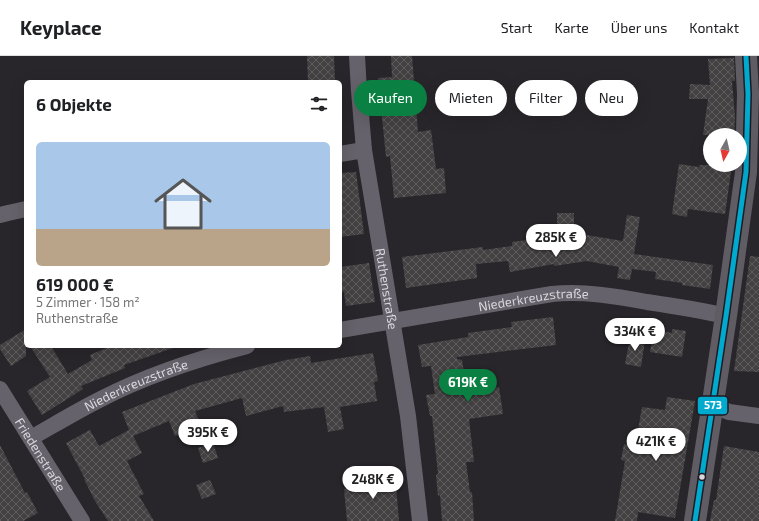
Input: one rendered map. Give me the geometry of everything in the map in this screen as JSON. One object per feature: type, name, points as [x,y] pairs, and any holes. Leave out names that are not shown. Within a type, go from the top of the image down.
[{"type":"main road","points":[[695,521],[746,172],[748,94],[746,56]]},
{"type":"street","name":"Ruthenstraße","points":[[357,56],[364,150],[408,416],[420,521]]},
{"type":"street","points":[[342,154],[364,150]]},
{"type":"street","points":[[0,216],[8,212],[24,209]]},
{"type":"street","name":"Niederkreuzstraße","points":[[342,330],[552,294],[569,293],[613,296],[726,316]]},
{"type":"street","name":"Niederkreuzstraße","points":[[31,438],[101,398],[156,374],[210,356],[240,348]]},
{"type":"street","name":"Friedenstraße","points":[[0,389],[82,521]]},
{"type":"street","points":[[712,406],[729,412],[759,416]]},
{"type":"building","points":[[307,56],[334,56],[335,80],[308,80]]},
{"type":"building","points":[[391,56],[412,56],[414,80],[378,80],[378,78],[392,77]]},
{"type":"building","points":[[734,58],[735,81],[732,81],[734,128],[704,128],[708,99],[689,99],[690,84],[710,85],[708,59]]},
{"type":"building","points":[[382,116],[417,116],[418,132],[431,130],[436,169],[444,168],[446,193],[394,198],[390,156],[386,157]]},
{"type":"building","points":[[679,164],[699,167],[699,165],[703,165],[703,172],[731,172],[725,214],[688,209],[687,217],[672,214]]},
{"type":"building","points":[[356,172],[364,234],[342,237],[342,173]]},
{"type":"building","points":[[557,213],[574,213],[574,233],[623,241],[627,215],[640,217],[634,254],[713,265],[710,289],[655,279],[656,272],[632,269],[630,280],[617,278],[619,267],[587,261],[554,266],[554,264],[510,272],[508,261],[476,264],[477,278],[406,288],[402,257],[483,247],[483,250],[512,246],[512,242],[557,236]]},
{"type":"building","points":[[750,256],[759,257],[759,372],[734,371]]},
{"type":"building","points":[[369,263],[375,302],[346,306],[344,292],[342,292],[342,267]]},
{"type":"building","points":[[553,317],[556,345],[457,357],[457,359],[462,360],[467,391],[499,387],[503,414],[469,419],[474,462],[466,462],[470,492],[472,492],[474,521],[442,521],[440,495],[438,496],[436,475],[438,474],[432,416],[430,416],[426,395],[435,394],[431,366],[422,367],[418,345],[468,337],[468,333],[512,327],[511,322]]},
{"type":"building","points":[[672,329],[686,331],[682,357],[650,352],[654,330],[672,333]]},
{"type":"building","points":[[24,330],[24,348],[26,348],[26,356],[11,366],[0,349],[0,345]]},
{"type":"building","points":[[630,338],[645,340],[641,367],[625,364]]},
{"type":"building","points":[[31,348],[52,348],[68,374],[92,360],[90,355],[106,348],[173,348],[124,365],[125,368],[81,386],[83,389],[42,415],[27,391],[50,377]]},
{"type":"building","points":[[373,353],[378,381],[374,382],[377,401],[340,407],[344,429],[328,432],[324,407],[284,412],[283,406],[246,416],[242,398],[195,411],[201,426],[175,436],[169,421],[133,436],[142,453],[127,461],[144,494],[139,496],[154,521],[108,521],[95,501],[66,443],[90,430],[99,446],[129,430],[122,412],[194,384],[286,360],[310,356],[311,363]]},
{"type":"building","points":[[667,397],[695,401],[675,518],[638,512],[637,521],[615,521],[625,461],[621,460],[624,444],[632,446],[634,436],[637,436],[642,407],[665,410]]},
{"type":"building","points":[[213,443],[218,458],[203,463],[198,448]]},
{"type":"building","points":[[0,445],[25,493],[27,492],[38,513],[23,521],[0,521]]},
{"type":"building","points":[[724,446],[759,452],[759,521],[710,521],[714,500],[716,500]]},
{"type":"building","points":[[395,474],[399,521],[347,521],[344,489],[365,487],[364,477]]},
{"type":"building","points":[[210,480],[216,494],[202,499],[196,485]]},
{"type":"transit line","name":"573","points":[[695,521],[746,172],[748,94],[746,56]]}]
